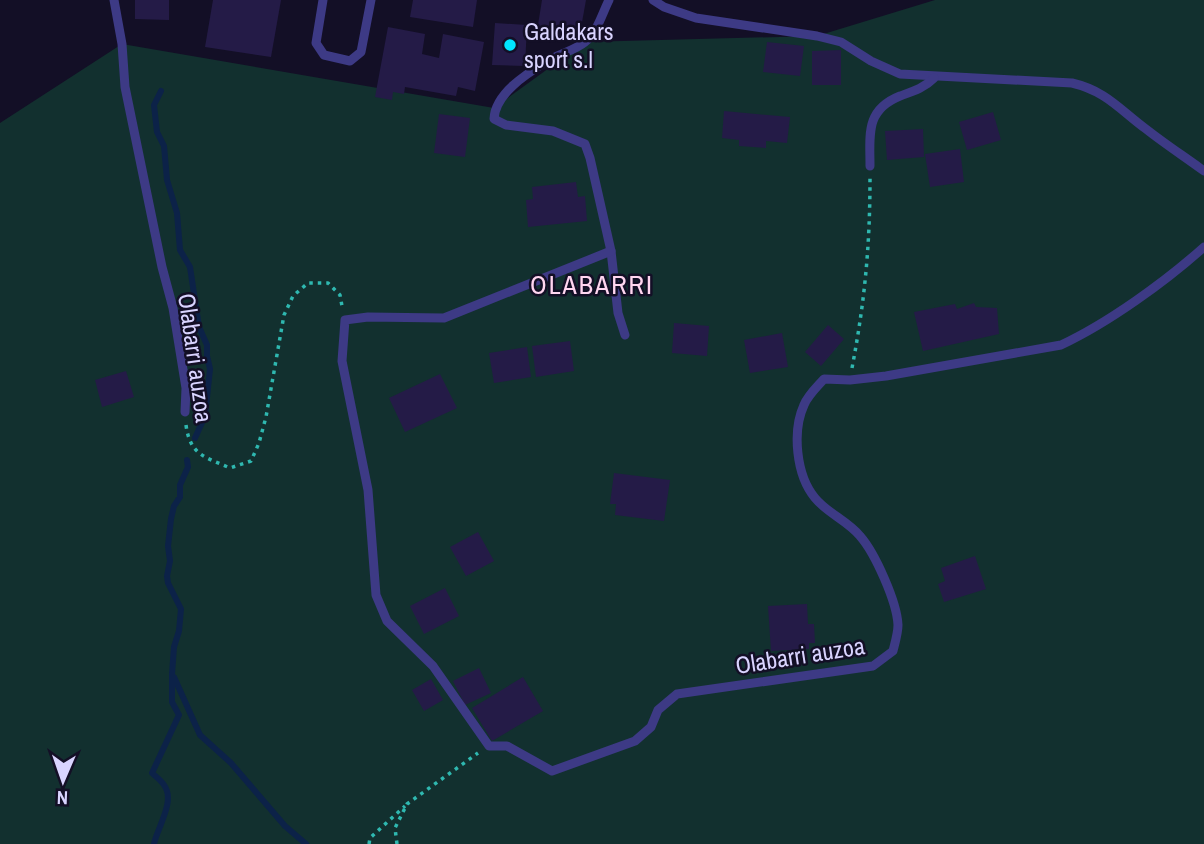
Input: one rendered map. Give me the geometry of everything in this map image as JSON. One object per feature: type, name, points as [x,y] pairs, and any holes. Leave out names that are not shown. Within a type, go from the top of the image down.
[{"type":"lane","name":"Olabarri auzoa","points":[[114,0],[122,44],[125,87],[173,308],[186,388],[185,412]]},
{"type":"lane","points":[[323,0],[316,43],[324,55],[350,61],[361,52],[371,0]]},
{"type":"lane","points":[[609,0],[594,32],[585,42],[546,62],[501,96],[494,108],[494,119],[506,125],[553,131],[585,144],[611,251],[618,313],[625,335]]},
{"type":"lane","points":[[653,0],[664,8],[696,18],[841,42],[871,61],[900,74],[934,78],[1072,83],[1089,87],[1110,99],[1144,128],[1204,171]]},
{"type":"lane","points":[[870,166],[870,130],[876,113],[889,101],[925,87],[934,78]]},
{"type":"lane","name":"Olabarri auzoa","points":[[489,746],[508,746],[552,771],[635,741],[651,727],[658,710],[677,694],[873,666],[893,651],[898,626],[892,598],[861,536],[815,498],[804,481],[797,423],[805,402],[824,379],[850,380],[1061,345],[1087,332],[1131,303],[1204,247]]},
{"type":"lane","points":[[489,746],[433,666],[387,621],[376,595],[368,490],[342,361],[345,320],[368,317],[444,318],[611,251]]},
{"type":"path","points":[[850,380],[866,292],[870,242],[870,166]]},
{"type":"path","name":"Olabarri auzoa","points":[[185,412],[188,440],[198,454],[230,468],[251,461],[266,416],[284,316],[293,296],[308,283],[328,283],[340,295],[345,320]]},
{"type":"path","points":[[369,844],[370,838],[407,804],[489,746]]},
{"type":"path","points":[[397,844],[395,828],[407,804]]},
{"type":"green space","points":[[935,0],[1204,0],[1204,844],[0,844],[0,123],[122,44],[494,108],[585,42],[817,36]]},
{"type":"building","points":[[135,0],[169,0],[169,20],[135,19]]},
{"type":"building","points":[[213,0],[281,0],[271,57],[205,47]]},
{"type":"building","points":[[413,0],[477,0],[473,27],[410,17]]},
{"type":"building","points":[[542,0],[586,0],[579,39],[537,31]]},
{"type":"building","name":"Galdakars sport s.l","points":[[495,23],[527,25],[525,66],[492,65]]},
{"type":"building","points":[[388,27],[425,34],[422,54],[439,58],[443,34],[484,42],[475,91],[458,87],[456,96],[405,87],[404,94],[393,92],[392,100],[375,97]]},
{"type":"building","points":[[767,42],[804,46],[800,76],[763,72]]},
{"type":"building","points":[[841,50],[841,85],[812,85],[812,51]]},
{"type":"building","points":[[724,111],[790,117],[787,143],[766,141],[766,148],[739,146],[739,140],[722,138]]},
{"type":"building","points":[[993,112],[1001,140],[967,150],[959,122]]},
{"type":"building","points":[[439,114],[470,118],[465,157],[434,153]]},
{"type":"building","points":[[923,129],[924,157],[887,160],[885,131]]},
{"type":"building","points":[[960,149],[964,182],[930,187],[925,154]]},
{"type":"building","points":[[576,182],[578,197],[585,196],[587,221],[528,227],[526,200],[533,199],[532,187]]},
{"type":"building","points":[[974,303],[976,307],[997,308],[999,334],[923,351],[914,312],[955,304],[957,309]]},
{"type":"building","points":[[674,323],[709,326],[707,356],[672,353]]},
{"type":"building","points":[[828,325],[844,339],[821,366],[805,352]]},
{"type":"building","points":[[782,333],[788,367],[750,373],[744,340]]},
{"type":"building","points":[[570,341],[574,371],[536,377],[532,346]]},
{"type":"building","points":[[527,347],[531,377],[494,383],[489,353]]},
{"type":"building","points":[[126,371],[134,397],[102,407],[95,380]]},
{"type":"building","points":[[440,374],[457,408],[405,432],[389,398]]},
{"type":"building","points":[[614,473],[670,480],[664,521],[615,515],[616,504],[610,504]]},
{"type":"building","points":[[478,532],[494,561],[466,576],[450,547]]},
{"type":"building","points":[[975,556],[986,589],[944,602],[938,584],[945,581],[941,568]]},
{"type":"building","points":[[445,588],[459,616],[424,634],[410,606]]},
{"type":"building","points":[[807,604],[808,624],[814,624],[815,643],[809,643],[809,649],[771,651],[768,606]]},
{"type":"building","points":[[479,668],[491,693],[465,705],[453,681]]},
{"type":"building","points":[[523,677],[543,711],[492,741],[472,708]]},
{"type":"building","points":[[431,679],[443,700],[424,711],[412,690]]},
{"type":"waterway","points":[[161,91],[154,105],[157,132],[164,146],[167,180],[177,213],[180,250],[190,267],[199,327],[207,345],[210,369],[205,416],[195,438]]},
{"type":"waterway","points":[[154,844],[168,799],[164,785],[152,773],[179,715],[172,702],[172,674],[181,609],[167,576],[171,519],[174,506],[180,497],[180,485],[188,467],[187,460]]},
{"type":"waterway","points":[[174,677],[200,735],[231,763],[285,826],[306,844]]},
{"type":"place","name":"Galdakars sport s.l","points":[[510,45]]},
{"type":"district","name":"OLABARRI","points":[[592,284]]}]
